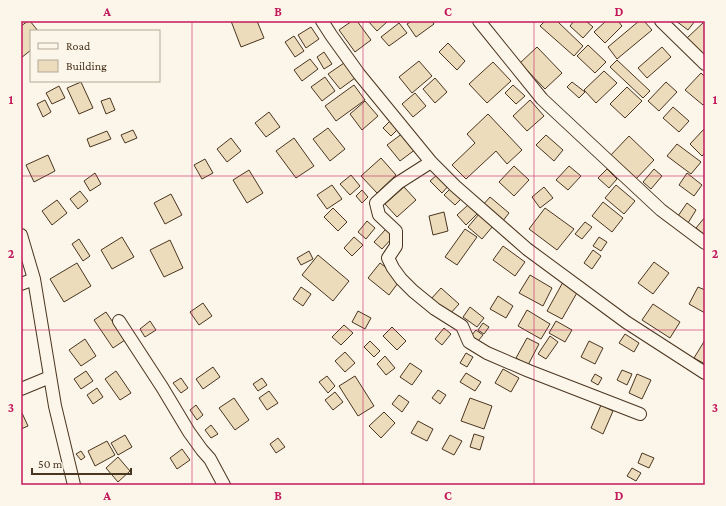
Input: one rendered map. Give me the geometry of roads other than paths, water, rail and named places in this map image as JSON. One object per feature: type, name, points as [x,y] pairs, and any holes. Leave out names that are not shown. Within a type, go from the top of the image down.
[{"type":"street","points":[[322,21],[359,74],[431,162],[455,186],[527,249],[626,322],[705,372]]},
{"type":"street","points":[[479,21],[542,99],[661,210],[705,243]]},
{"type":"street","points":[[661,21],[705,64]]},
{"type":"street","points":[[431,162],[398,183],[376,203],[379,215],[396,231],[396,246],[388,258],[401,279],[413,291],[435,308],[462,326],[469,342],[487,353],[640,414]]},
{"type":"street","points":[[21,235],[34,279],[55,406],[74,485]]},
{"type":"street","points":[[21,284],[34,279]]},
{"type":"street","points":[[118,321],[162,387],[189,432],[210,459],[224,485]]},
{"type":"street","points":[[21,389],[50,377]]}]
